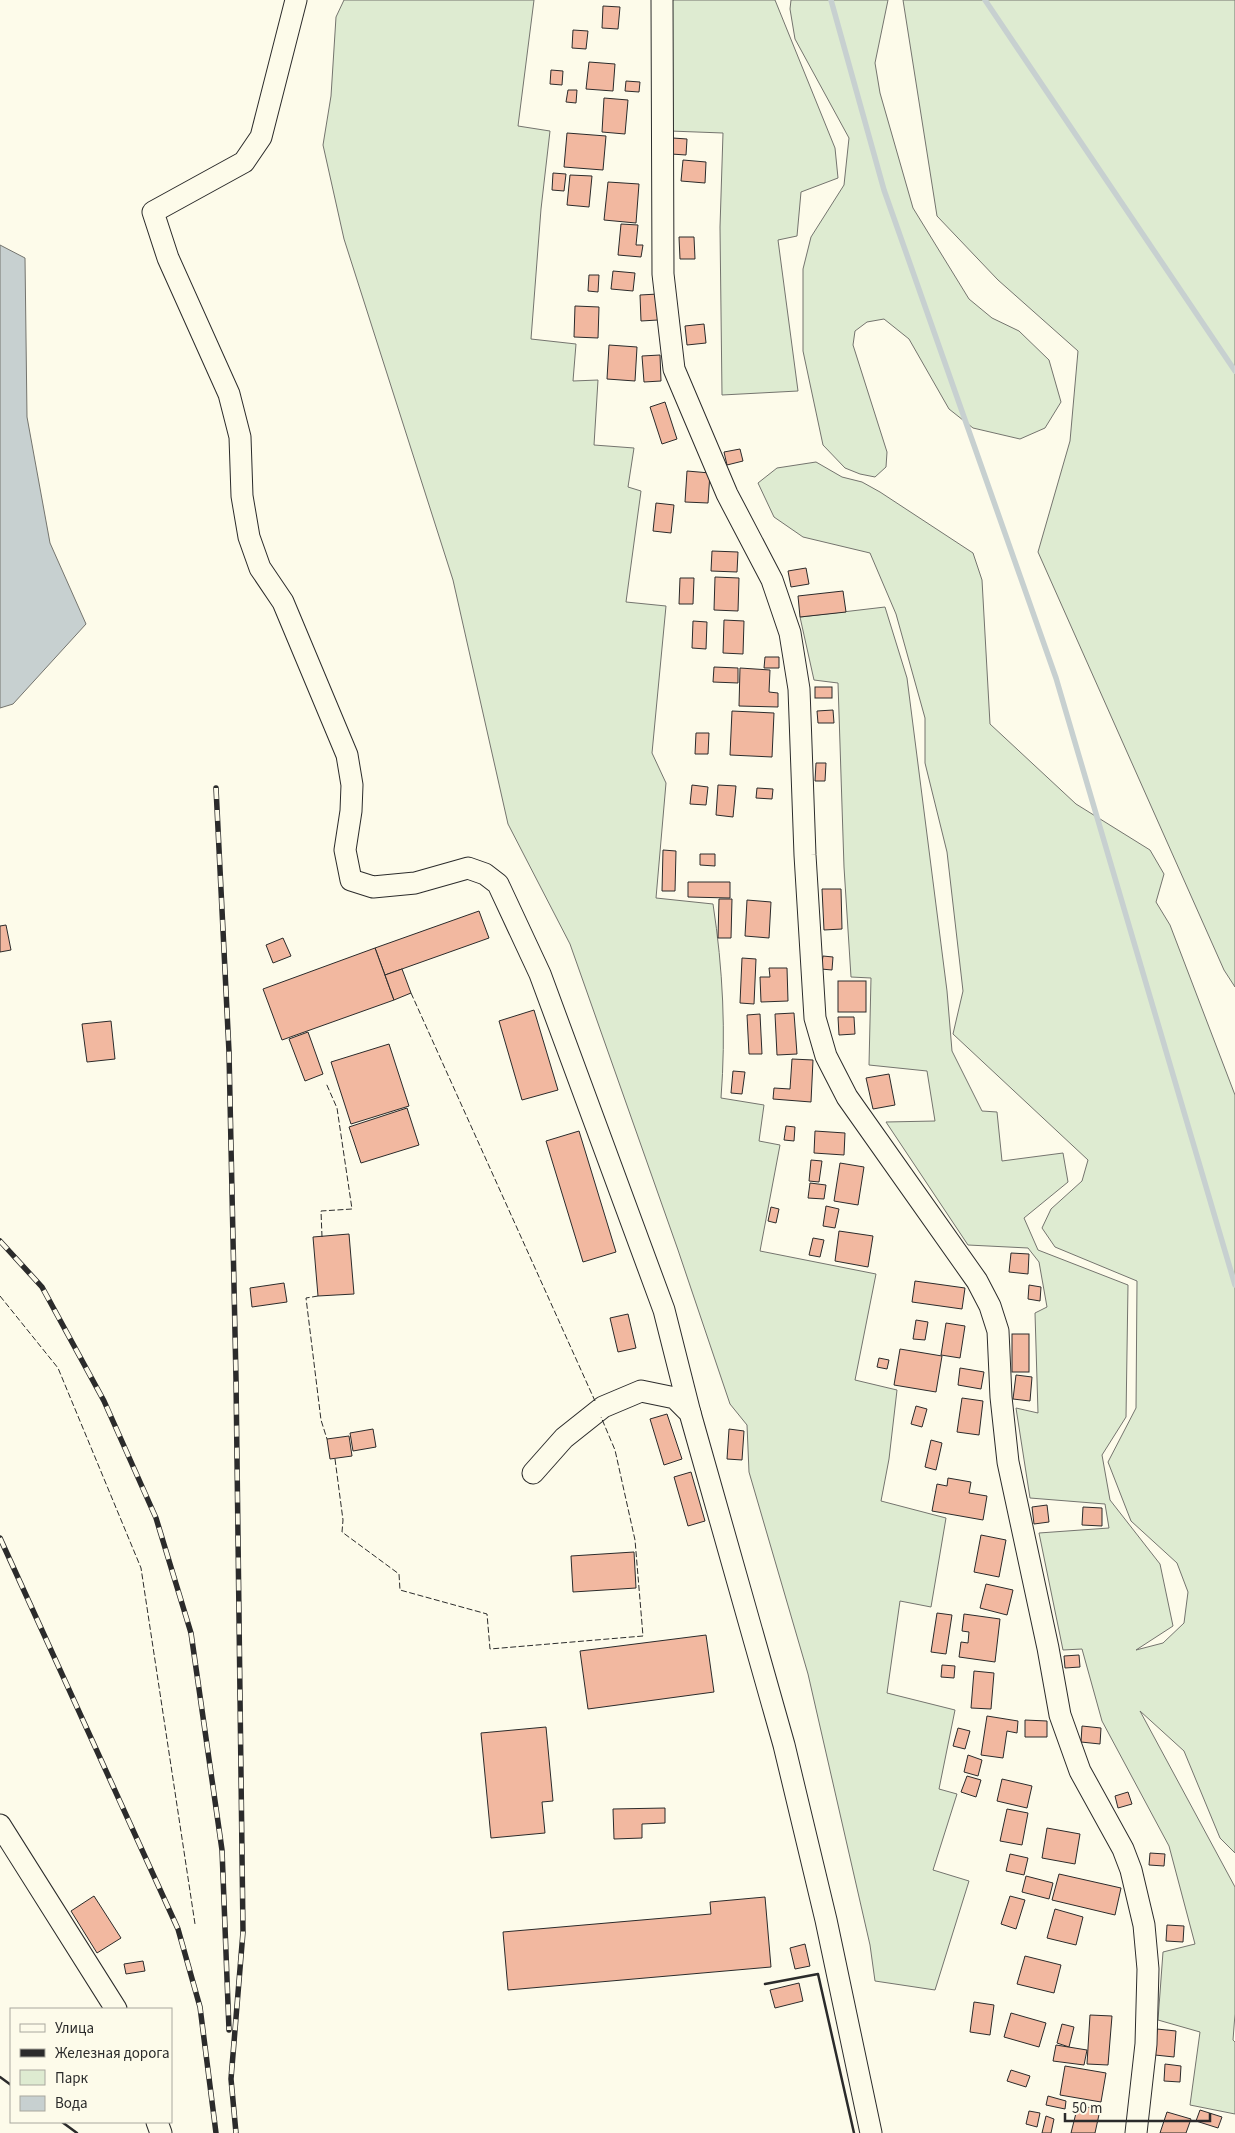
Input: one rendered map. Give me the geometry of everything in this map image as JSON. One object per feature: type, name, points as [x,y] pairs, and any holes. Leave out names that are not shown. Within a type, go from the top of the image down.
[{"type":"street","points":[[296,0],[261,137],[244,162],[153,212],[168,258],[229,394],[240,437],[242,496],[248,529],[260,568],[284,602],[347,755],[352,794],[345,850],[351,880],[373,887],[415,883],[468,868],[486,874],[498,884],[540,974],[664,1310],[690,1413],[784,1744],[826,1920],[871,2133]]},
{"type":"street","points":[[662,0],[663,274],[674,369],[727,494],[772,580],[790,633],[799,689],[805,855],[815,1018],[826,1056],[835,1078],[852,1105],[977,1281],[990,1306],[998,1331],[1001,1397],[1008,1462],[1048,1648],[1060,1715],[1080,1771],[1123,1849],[1132,1870],[1144,1925],[1148,1970],[1146,2044],[1136,2133]]},
{"type":"street","points":[[533,1473],[564,1438],[603,1407],[641,1392],[675,1398],[690,1413]]},
{"type":"street","points":[[0,1825],[115,2008]]},
{"type":"green space","points":[[344,0],[534,0],[518,126],[550,131],[541,209],[531,339],[576,344],[573,381],[598,380],[594,445],[634,448],[628,487],[641,491],[626,602],[666,606],[652,753],[666,783],[656,898],[713,904],[723,1001],[721,1098],[764,1105],[759,1141],[780,1145],[760,1251],[876,1274],[855,1380],[897,1390],[889,1459],[881,1501],[946,1518],[931,1607],[900,1601],[887,1693],[955,1710],[939,1789],[957,1794],[933,1870],[969,1881],[935,1990],[875,1981],[870,1945],[808,1674],[749,1472],[747,1425],[730,1404],[570,944],[508,824],[453,580],[344,239],[323,145],[331,96],[336,17]]},
{"type":"green space","points":[[672,0],[775,0],[835,148],[838,178],[801,192],[797,236],[778,240],[798,391],[722,395],[720,227],[723,133],[670,131]]},
{"type":"green space","points":[[791,0],[888,0],[875,63],[880,93],[913,208],[969,299],[992,318],[1019,331],[1049,360],[1061,402],[1045,428],[1020,439],[973,428],[949,409],[909,339],[884,319],[867,322],[855,331],[853,345],[887,452],[886,467],[875,477],[860,474],[845,468],[823,445],[803,351],[803,269],[811,237],[844,185],[849,138],[795,39],[790,9]]},
{"type":"green space","points":[[903,0],[1235,0],[1235,987],[1224,970],[1038,552],[1070,441],[1078,351],[998,280],[937,216]]},
{"type":"green space","points":[[816,462],[842,477],[862,482],[880,492],[973,553],[982,580],[990,724],[1076,804],[1150,850],[1164,874],[1156,902],[1170,925],[1235,1095],[1235,1853],[1220,1838],[1184,1751],[1140,1711],[1235,1887],[1235,2014],[1233,2040],[1235,2042],[1235,2114],[1190,2105],[1200,2032],[1158,2020],[1163,1952],[1195,1944],[1169,1846],[1102,1721],[1082,1649],[1063,1650],[1039,1533],[1109,1528],[1105,1504],[1030,1498],[1016,1408],[1038,1413],[1035,1313],[1047,1307],[1039,1262],[1028,1248],[968,1245],[886,1122],[935,1121],[927,1071],[869,1065],[871,978],[851,977],[844,867],[838,683],[814,680],[800,617],[885,607],[907,678],[947,991],[952,1051],[982,1111],[997,1112],[1002,1161],[1063,1153],[1068,1182],[1024,1218],[1038,1250],[1128,1285],[1126,1417],[1102,1455],[1110,1500],[1160,1564],[1173,1626],[1136,1650],[1163,1643],[1184,1623],[1188,1592],[1177,1563],[1131,1521],[1108,1462],[1136,1408],[1137,1281],[1055,1247],[1042,1228],[1051,1209],[1082,1181],[1088,1160],[953,1034],[963,991],[947,852],[925,763],[925,718],[896,614],[870,553],[803,537],[774,517],[758,483],[777,468]]},
{"type":"water","points":[[0,245],[25,258],[27,417],[50,543],[86,624],[13,704],[0,708]]},
{"type":"building","points":[[603,6],[620,7],[618,29],[602,28]]},
{"type":"building","points":[[573,30],[588,31],[586,49],[572,48]]},
{"type":"building","points":[[589,62],[615,64],[613,91],[586,89]]},
{"type":"building","points":[[551,70],[563,71],[562,85],[550,84]]},
{"type":"building","points":[[626,81],[640,82],[639,92],[625,91]]},
{"type":"building","points":[[568,90],[577,90],[576,103],[566,102]]},
{"type":"building","points":[[604,98],[628,100],[625,134],[602,132]]},
{"type":"building","points":[[567,133],[606,136],[603,170],[564,167]]},
{"type":"building","points":[[673,138],[687,139],[686,155],[671,154]]},
{"type":"building","points":[[683,160],[706,162],[705,183],[681,181]]},
{"type":"building","points":[[553,173],[566,174],[564,191],[552,190]]},
{"type":"building","points":[[570,175],[592,176],[589,207],[567,205]]},
{"type":"building","points":[[608,182],[639,184],[636,223],[604,220]]},
{"type":"building","points":[[621,224],[638,225],[636,245],[643,245],[641,257],[618,255]]},
{"type":"building","points":[[679,237],[694,237],[695,259],[680,259]]},
{"type":"building","points":[[613,271],[635,273],[633,291],[611,289]]},
{"type":"building","points":[[589,275],[599,275],[598,292],[588,291]]},
{"type":"building","points":[[658,294],[658,320],[641,321],[640,295]]},
{"type":"building","points":[[575,306],[599,307],[598,338],[574,337]]},
{"type":"building","points":[[704,324],[706,343],[687,345],[685,326]]},
{"type":"building","points":[[609,345],[637,347],[635,381],[607,379]]},
{"type":"building","points":[[660,355],[661,381],[644,382],[642,356]]},
{"type":"building","points":[[665,402],[677,439],[662,444],[650,407]]},
{"type":"building","points":[[740,449],[743,461],[727,465],[724,452]]},
{"type":"building","points":[[687,471],[710,473],[708,503],[685,502]]},
{"type":"building","points":[[656,503],[674,505],[671,533],[653,531]]},
{"type":"building","points":[[712,551],[738,552],[737,572],[711,571]]},
{"type":"building","points":[[806,568],[809,584],[791,587],[788,571]]},
{"type":"building","points":[[715,577],[739,578],[738,611],[714,610]]},
{"type":"building","points":[[680,578],[694,578],[693,604],[679,604]]},
{"type":"building","points":[[843,591],[846,612],[800,617],[798,596]]},
{"type":"building","points":[[724,620],[744,621],[743,654],[723,653]]},
{"type":"building","points":[[693,621],[707,622],[706,649],[692,648]]},
{"type":"building","points":[[765,657],[779,657],[779,668],[764,668]]},
{"type":"building","points":[[714,667],[738,668],[738,683],[713,682]]},
{"type":"building","points":[[740,668],[770,670],[769,692],[778,693],[778,707],[739,706]]},
{"type":"building","points":[[815,687],[832,687],[832,698],[815,698]]},
{"type":"building","points":[[833,710],[834,723],[818,723],[817,711]]},
{"type":"building","points":[[732,711],[774,713],[772,757],[730,755]]},
{"type":"building","points":[[696,733],[709,733],[708,754],[695,754]]},
{"type":"building","points":[[816,763],[826,763],[825,781],[815,781]]},
{"type":"building","points":[[692,785],[708,787],[706,805],[690,804]]},
{"type":"building","points":[[718,785],[736,786],[733,817],[716,815]]},
{"type":"building","points":[[757,788],[773,789],[772,799],[756,798]]},
{"type":"building","points":[[663,850],[676,851],[675,891],[662,891]]},
{"type":"building","points":[[700,854],[715,854],[715,866],[700,865]]},
{"type":"building","points":[[688,882],[730,882],[730,898],[688,897]]},
{"type":"building","points":[[822,889],[841,889],[842,929],[824,930]]},
{"type":"building","points":[[719,899],[732,899],[731,938],[718,938]]},
{"type":"building","points":[[747,900],[771,902],[769,938],[745,936]]},
{"type":"building","points":[[479,911],[489,938],[385,975],[375,948]]},
{"type":"building","points":[[6,925],[11,950],[0,952],[0,926]]},
{"type":"building","points":[[283,938],[291,956],[273,963],[266,945]]},
{"type":"building","points":[[375,948],[394,1000],[282,1040],[263,989]]},
{"type":"building","points":[[823,956],[833,957],[832,970],[821,969]]},
{"type":"building","points":[[742,958],[756,959],[754,1004],[740,1003]]},
{"type":"building","points":[[769,968],[787,968],[788,1001],[761,1002],[760,977],[770,977]]},
{"type":"building","points":[[402,969],[411,993],[394,1000],[385,975]]},
{"type":"building","points":[[838,981],[866,981],[866,1012],[838,1012]]},
{"type":"building","points":[[534,1010],[558,1090],[522,1100],[499,1021]]},
{"type":"building","points":[[794,1013],[797,1054],[777,1055],[775,1014]]},
{"type":"building","points":[[760,1014],[762,1054],[749,1054],[747,1015]]},
{"type":"building","points":[[838,1017],[854,1017],[855,1034],[839,1035]]},
{"type":"building","points":[[111,1021],[115,1059],[87,1062],[82,1024]]},
{"type":"building","points":[[308,1032],[323,1074],[305,1081],[289,1039]]},
{"type":"building","points":[[389,1044],[409,1106],[351,1124],[331,1062]]},
{"type":"building","points":[[792,1059],[813,1060],[811,1102],[773,1099],[774,1088],[790,1089]]},
{"type":"building","points":[[733,1071],[745,1072],[742,1094],[731,1093]]},
{"type":"building","points":[[889,1074],[895,1105],[873,1109],[866,1078]]},
{"type":"building","points":[[407,1108],[419,1145],[361,1163],[349,1127]]},
{"type":"building","points":[[786,1126],[795,1127],[794,1141],[784,1140]]},
{"type":"building","points":[[579,1131],[616,1252],[583,1262],[546,1141]]},
{"type":"building","points":[[815,1131],[845,1133],[844,1155],[814,1153]]},
{"type":"building","points":[[811,1160],[822,1161],[819,1182],[809,1181]]},
{"type":"building","points":[[840,1163],[864,1167],[858,1205],[834,1201]]},
{"type":"building","points":[[810,1183],[826,1185],[824,1199],[808,1198]]},
{"type":"building","points":[[826,1206],[839,1209],[835,1228],[823,1226]]},
{"type":"building","points":[[771,1207],[779,1209],[776,1223],[768,1221]]},
{"type":"building","points":[[839,1231],[873,1236],[868,1267],[835,1261]]},
{"type":"building","points":[[349,1234],[354,1294],[318,1296],[313,1237]]},
{"type":"building","points":[[813,1238],[824,1240],[820,1257],[809,1255]]},
{"type":"building","points":[[1011,1253],[1029,1254],[1028,1274],[1009,1272]]},
{"type":"building","points":[[915,1281],[965,1288],[962,1309],[912,1302]]},
{"type":"building","points":[[284,1283],[287,1302],[252,1307],[250,1288]]},
{"type":"building","points":[[1029,1285],[1041,1287],[1040,1301],[1028,1299]]},
{"type":"building","points":[[628,1314],[636,1348],[618,1352],[610,1318]]},
{"type":"building","points":[[916,1320],[928,1322],[925,1340],[913,1339]]},
{"type":"building","points":[[946,1323],[965,1326],[960,1358],[941,1355]]},
{"type":"building","points":[[1012,1334],[1029,1334],[1029,1372],[1012,1372]]},
{"type":"building","points":[[900,1349],[942,1356],[936,1392],[894,1385]]},
{"type":"building","points":[[879,1358],[889,1360],[887,1369],[877,1367]]},
{"type":"building","points":[[960,1368],[984,1372],[981,1389],[958,1385]]},
{"type":"building","points":[[1016,1375],[1032,1377],[1030,1401],[1013,1399]]},
{"type":"building","points":[[962,1398],[983,1401],[979,1435],[957,1432]]},
{"type":"building","points":[[916,1406],[927,1409],[922,1427],[911,1424]]},
{"type":"building","points":[[667,1414],[682,1459],[664,1465],[650,1419]]},
{"type":"building","points":[[373,1429],[376,1447],[353,1451],[350,1433]]},
{"type":"building","points":[[729,1429],[744,1431],[742,1460],[727,1459]]},
{"type":"building","points":[[349,1436],[352,1456],[330,1459],[327,1439]]},
{"type":"building","points":[[931,1440],[942,1443],[936,1470],[925,1467]]},
{"type":"building","points":[[691,1472],[705,1521],[688,1526],[674,1477]]},
{"type":"building","points":[[948,1478],[971,1482],[969,1493],[987,1496],[983,1520],[932,1511],[937,1484],[947,1486]]},
{"type":"building","points":[[1047,1505],[1049,1522],[1034,1524],[1032,1507]]},
{"type":"building","points":[[1083,1507],[1102,1508],[1102,1526],[1082,1525]]},
{"type":"building","points":[[981,1535],[1006,1540],[999,1577],[974,1572]]},
{"type":"building","points":[[634,1552],[636,1588],[573,1592],[571,1556]]},
{"type":"building","points":[[986,1584],[1013,1590],[1007,1615],[980,1608]]},
{"type":"building","points":[[937,1613],[952,1615],[946,1654],[931,1652]]},
{"type":"building","points":[[964,1614],[1000,1619],[995,1662],[959,1657],[961,1642],[968,1643],[969,1632],[962,1631]]},
{"type":"building","points":[[706,1635],[714,1692],[588,1709],[580,1651]]},
{"type":"building","points":[[1079,1655],[1080,1667],[1065,1668],[1064,1656]]},
{"type":"building","points":[[942,1665],[955,1666],[954,1678],[941,1677]]},
{"type":"building","points":[[974,1671],[994,1673],[991,1709],[971,1708]]},
{"type":"building","points":[[987,1716],[1018,1721],[1017,1733],[1007,1731],[1003,1758],[981,1755]]},
{"type":"building","points":[[1025,1720],[1047,1721],[1047,1737],[1025,1737]]},
{"type":"building","points":[[1082,1726],[1101,1728],[1100,1744],[1081,1742]]},
{"type":"building","points":[[546,1727],[553,1801],[542,1802],[545,1833],[491,1838],[481,1733]]},
{"type":"building","points":[[958,1728],[970,1731],[965,1749],[953,1746]]},
{"type":"building","points":[[968,1755],[982,1760],[978,1776],[964,1772]]},
{"type":"building","points":[[967,1776],[981,1780],[976,1797],[961,1792]]},
{"type":"building","points":[[1002,1779],[1032,1786],[1027,1808],[997,1801]]},
{"type":"building","points":[[1128,1792],[1132,1804],[1118,1808],[1115,1796]]},
{"type":"building","points":[[665,1808],[665,1823],[642,1824],[642,1838],[614,1839],[613,1809]]},
{"type":"building","points":[[1007,1809],[1028,1813],[1022,1845],[1000,1841]]},
{"type":"building","points":[[1047,1828],[1080,1834],[1075,1864],[1042,1858]]},
{"type":"building","points":[[1150,1853],[1165,1854],[1164,1866],[1149,1865]]},
{"type":"building","points":[[1010,1854],[1028,1858],[1024,1875],[1006,1871]]},
{"type":"building","points":[[1059,1874],[1121,1888],[1115,1915],[1052,1900]]},
{"type":"building","points":[[1026,1876],[1053,1883],[1049,1899],[1022,1892]]},
{"type":"building","points":[[94,1896],[121,1938],[97,1953],[71,1911]]},
{"type":"building","points":[[1010,1896],[1025,1900],[1016,1929],[1001,1924]]},
{"type":"building","points":[[765,1897],[771,1967],[508,1990],[503,1932],[711,1914],[710,1902]]},
{"type":"building","points":[[1055,1909],[1083,1917],[1076,1945],[1047,1938]]},
{"type":"building","points":[[1167,1925],[1184,1926],[1183,1942],[1166,1941]]},
{"type":"building","points":[[805,1944],[810,1966],[795,1969],[790,1948]]},
{"type":"building","points":[[1025,1956],[1061,1965],[1054,1993],[1017,1984]]},
{"type":"building","points":[[143,1961],[145,1971],[126,1974],[124,1964]]},
{"type":"building","points":[[799,1983],[803,2001],[775,2008],[770,1990]]},
{"type":"building","points":[[974,2002],[994,2005],[990,2035],[970,2032]]},
{"type":"building","points":[[1011,2013],[1046,2023],[1039,2047],[1004,2037]]},
{"type":"building","points":[[1090,2015],[1112,2016],[1108,2065],[1087,2064]]},
{"type":"building","points":[[1062,2024],[1074,2027],[1069,2047],[1057,2043]]},
{"type":"building","points":[[1157,2029],[1176,2031],[1174,2057],[1155,2055]]},
{"type":"building","points":[[1056,2045],[1087,2050],[1084,2065],[1053,2061]]},
{"type":"building","points":[[1165,2064],[1181,2066],[1180,2082],[1164,2081]]},
{"type":"building","points":[[1065,2066],[1106,2073],[1101,2102],[1060,2095]]},
{"type":"building","points":[[1011,2070],[1030,2076],[1026,2087],[1007,2081]]},
{"type":"building","points":[[1048,2096],[1066,2101],[1065,2109],[1046,2105]]},
{"type":"building","points":[[1078,2105],[1100,2110],[1095,2133],[1071,2133]]},
{"type":"building","points":[[1200,2110],[1222,2117],[1218,2128],[1196,2121]]},
{"type":"building","points":[[1029,2111],[1040,2113],[1037,2127],[1026,2124]]},
{"type":"building","points":[[1167,2112],[1191,2119],[1186,2133],[1160,2133]]},
{"type":"building","points":[[1046,2116],[1054,2119],[1051,2133],[1042,2133]]},
{"type":"waterway","points":[[831,0],[884,190],[1056,678],[1235,1285]]},
{"type":"waterway","points":[[985,0],[1235,371]]},
{"type":"railway","points":[[216,788],[229,1052],[236,1379],[243,1932],[231,2079],[236,2133]]},
{"type":"railway","points":[[0,1241],[42,1287],[104,1401],[156,1518],[191,1633],[222,1850],[229,2030]]},
{"type":"railway","points":[[0,1538],[178,1929],[200,2007],[216,2133]]},
{"type":"fence","points":[[411,993],[595,1401]]},
{"type":"fence","points":[[322,1237],[321,1211],[352,1209],[337,1108],[326,1083]]},
{"type":"fence","points":[[0,1296],[58,1368],[141,1568],[195,1924]]},
{"type":"fence","points":[[318,1296],[306,1298],[321,1420],[327,1439]]},
{"type":"fence","points":[[335,1459],[343,1520],[342,1532],[399,1574],[400,1590],[487,1614],[490,1649],[643,1636],[635,1540],[615,1450],[601,1417]]},
{"type":"wall","points":[[765,1984],[818,1974],[854,2133]]},
{"type":"wall","points":[[0,2077],[10,2084]]},
{"type":"wall","points":[[63,2123],[77,2133]]}]
